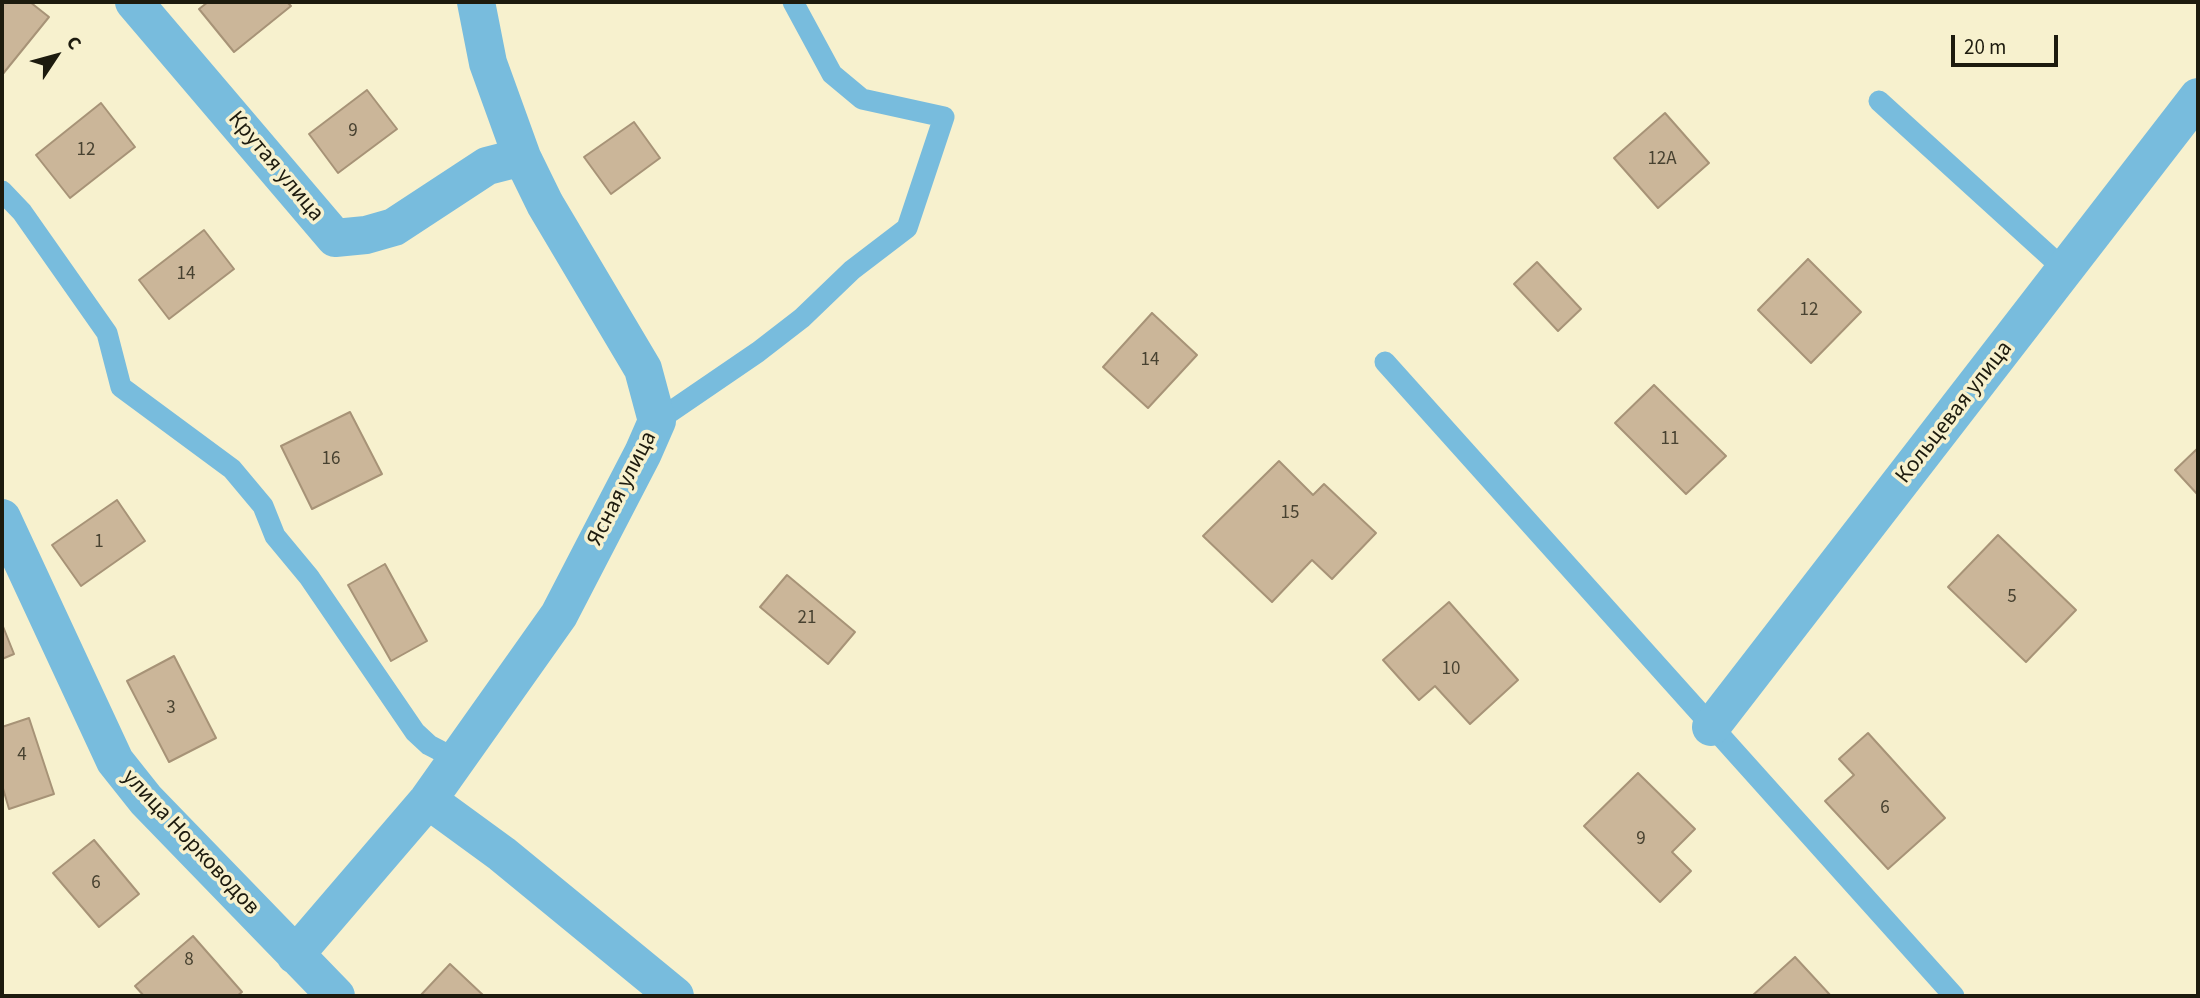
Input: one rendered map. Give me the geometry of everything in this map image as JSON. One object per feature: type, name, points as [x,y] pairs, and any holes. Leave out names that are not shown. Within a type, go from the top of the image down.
[{"type":"street","name":"Крутая улица","points":[[134,2],[335,238],[366,235],[394,227],[487,166],[522,157]]},
{"type":"street","name":"Ясная улица","points":[[295,955],[428,800],[559,615],[657,421],[643,369],[545,204],[522,157],[488,63],[476,2]]},
{"type":"street","name":"Кольцевая улица","points":[[1711,727],[2198,97]]},
{"type":"street","name":"улица Норководов","points":[[2,517],[116,761],[146,800],[336,996]]},
{"type":"street","points":[[428,800],[502,854],[675,996]]},
{"type":"lane","points":[[657,421],[758,352],[802,318],[852,270],[907,228],[944,117],[862,99],[832,74],[793,2]]},
{"type":"lane","points":[[1879,101],[2066,271]]},
{"type":"lane","points":[[2,191],[22,212],[107,333],[121,387],[232,469],[263,506],[275,536],[309,577],[415,732],[429,746],[458,760]]},
{"type":"lane","points":[[1385,362],[1954,996]]},
{"type":"building","points":[[2,2],[30,2],[49,17],[2,75]]},
{"type":"building","points":[[208,2],[287,2],[291,6],[234,52],[199,9]]},
{"type":"building","points":[[367,90],[397,129],[338,173],[309,134]]},
{"type":"building","points":[[101,103],[135,147],[70,198],[36,155]]},
{"type":"building","points":[[1665,113],[1709,163],[1658,208],[1614,158]]},
{"type":"building","points":[[634,122],[660,158],[611,194],[584,157]]},
{"type":"building","points":[[204,230],[234,269],[169,319],[139,280]]},
{"type":"building","points":[[1808,259],[1861,312],[1811,363],[1758,310]]},
{"type":"building","points":[[1537,262],[1581,309],[1558,331],[1514,284]]},
{"type":"building","points":[[1152,313],[1197,355],[1148,408],[1103,367]]},
{"type":"building","points":[[1654,385],[1726,456],[1686,494],[1615,423]]},
{"type":"building","points":[[350,412],[382,474],[312,509],[281,446]]},
{"type":"building","points":[[2198,448],[2198,495],[2175,470]]},
{"type":"building","points":[[1279,461],[1313,495],[1324,484],[1376,533],[1332,579],[1312,560],[1272,602],[1203,536]]},
{"type":"building","points":[[117,500],[145,541],[81,586],[52,545]]},
{"type":"building","points":[[1998,535],[2076,610],[2026,662],[1948,587]]},
{"type":"building","points":[[385,564],[427,641],[391,661],[348,585]]},
{"type":"building","points":[[787,575],[855,632],[828,664],[760,607]]},
{"type":"building","points":[[1449,602],[1518,680],[1470,724],[1435,686],[1419,700],[1383,660]]},
{"type":"building","points":[[2,624],[14,654],[2,659]]},
{"type":"building","points":[[174,656],[216,738],[169,762],[127,681]]},
{"type":"building","points":[[29,718],[54,794],[9,809],[2,785],[2,727]]},
{"type":"building","points":[[1868,733],[1945,818],[1888,869],[1825,801],[1854,775],[1839,759]]},
{"type":"building","points":[[1638,773],[1695,829],[1672,852],[1691,871],[1660,902],[1584,826]]},
{"type":"building","points":[[94,840],[139,894],[99,927],[53,873]]},
{"type":"building","points":[[193,936],[242,992],[237,996],[144,996],[135,986]]},
{"type":"building","points":[[1795,957],[1831,996],[1752,996]]},
{"type":"building","points":[[450,964],[484,996],[420,996]]}]
